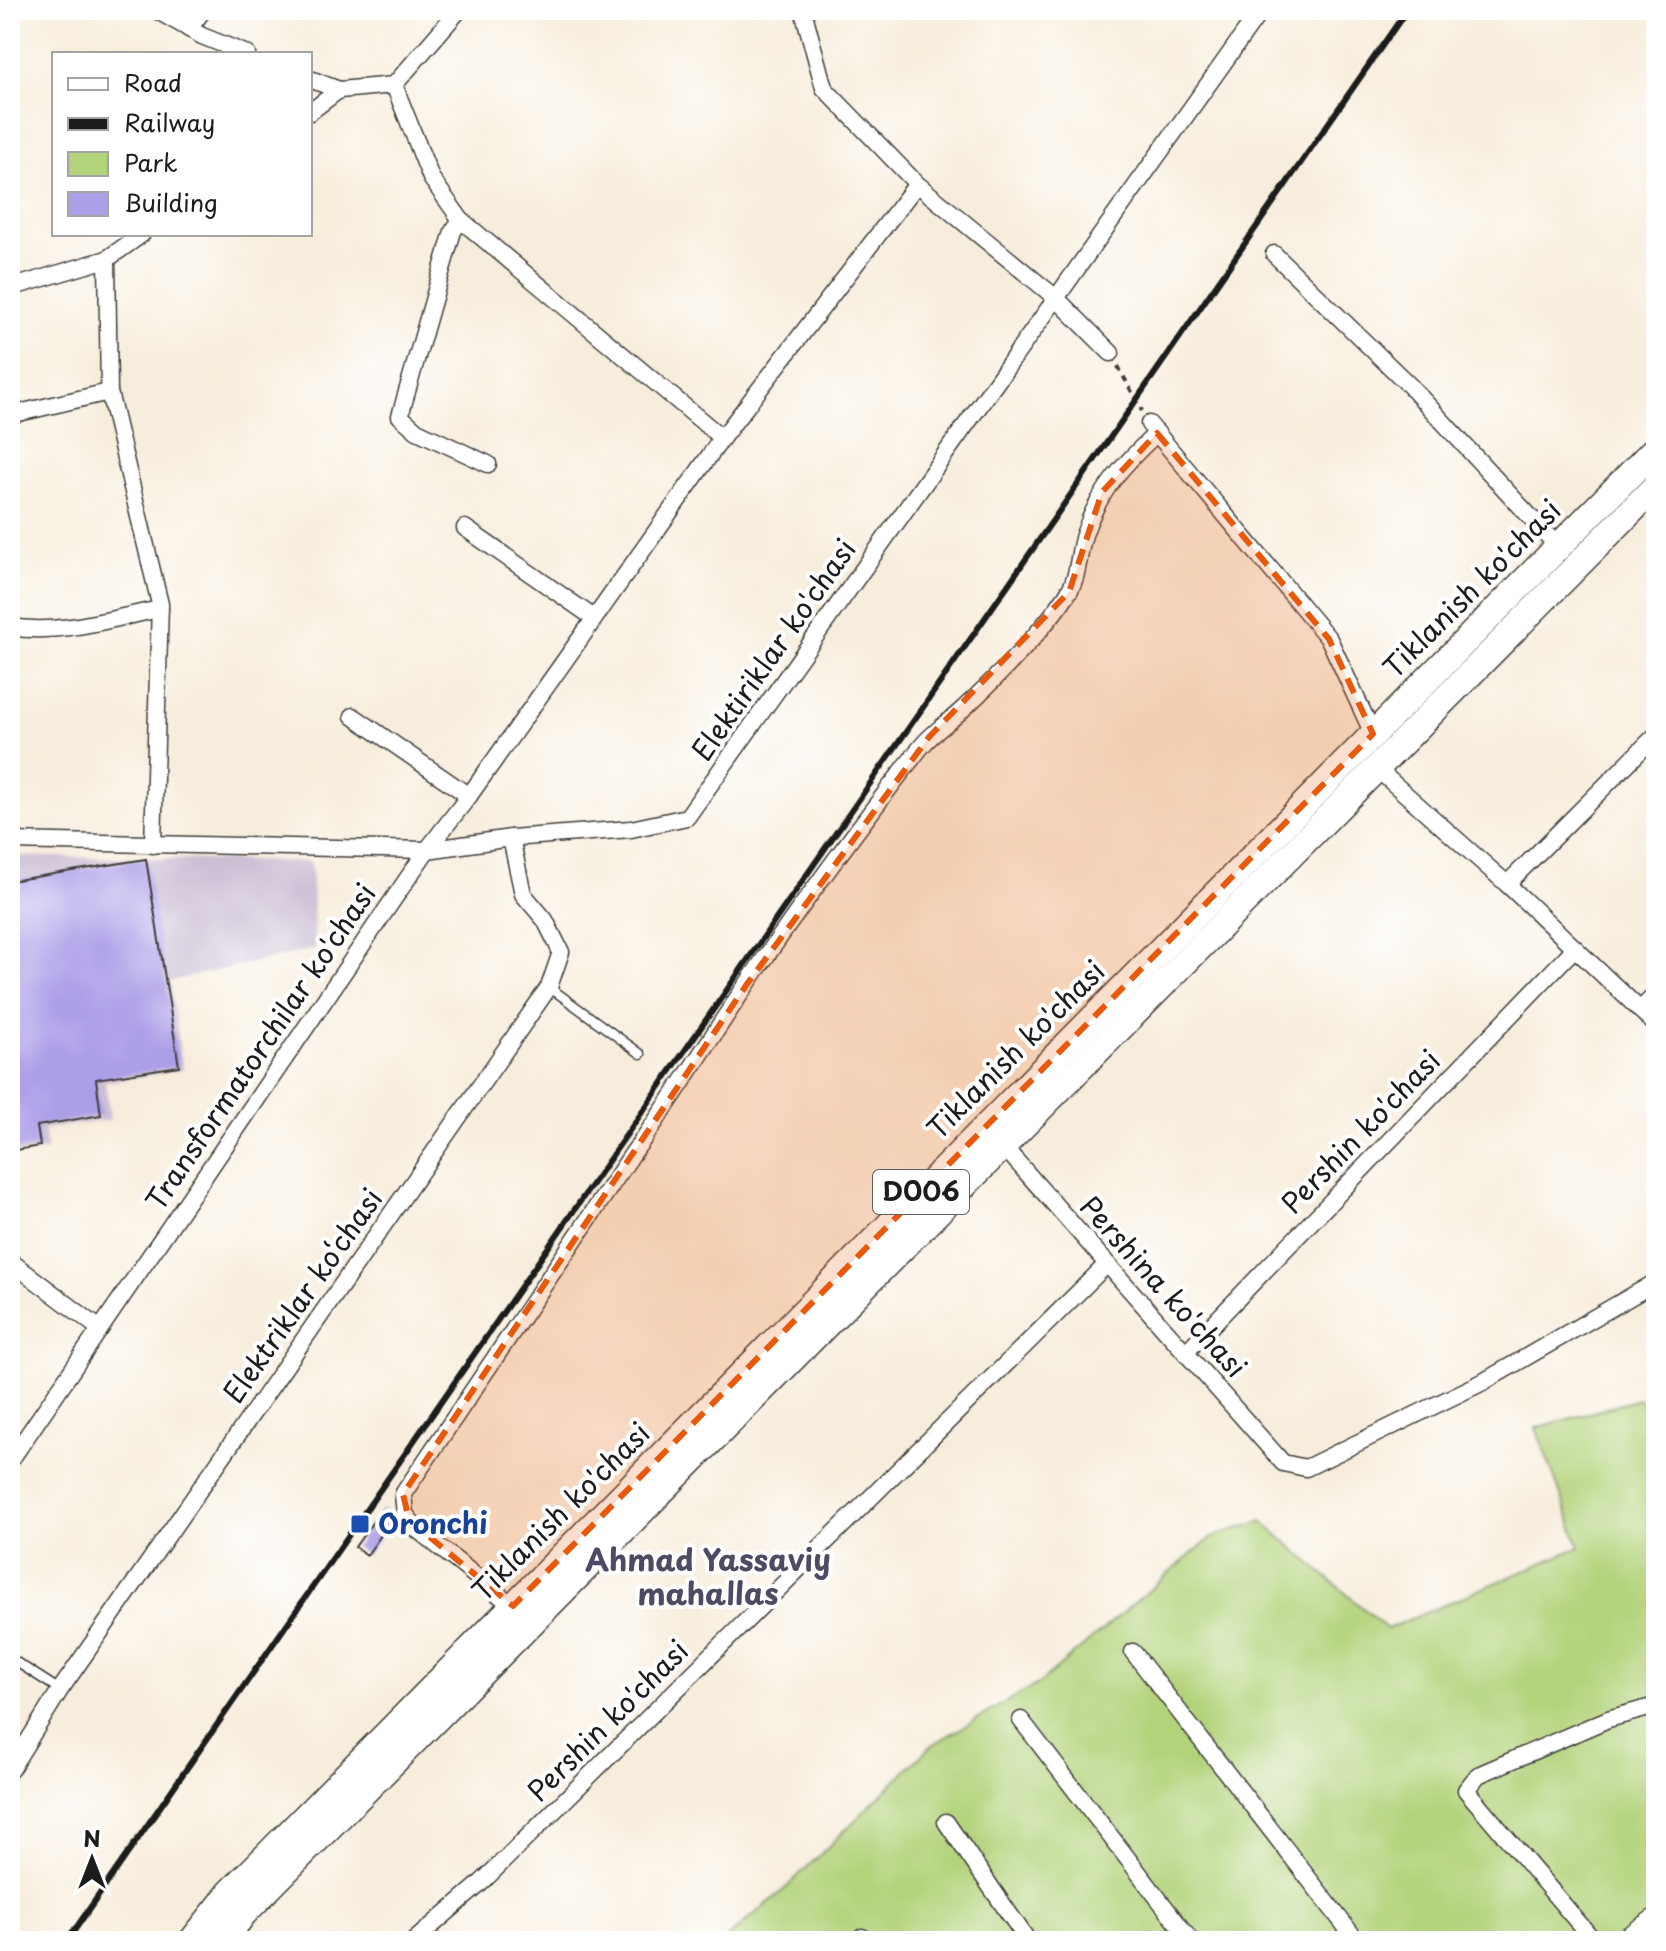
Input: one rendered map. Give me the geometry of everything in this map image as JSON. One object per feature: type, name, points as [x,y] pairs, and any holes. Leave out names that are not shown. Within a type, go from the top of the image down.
[{"type":"main road","name":"Tiklanish ko'chasi","points":[[192,1941],[230,1893],[1656,448]]},
{"type":"main road","name":"D006","points":[[224,1941],[244,1913],[1656,486]]},
{"type":"main road","points":[[1373,734],[1376,768]]},
{"type":"street","points":[[156,10],[189,29],[242,52]]},
{"type":"street","points":[[189,29],[203,10]]},
{"type":"street","points":[[312,80],[339,90],[394,85],[459,10]]},
{"type":"street","points":[[803,10],[824,88],[917,184],[1056,298],[1111,353]]},
{"type":"street","name":"Elektiriklar ko'chasi","points":[[10,841],[427,850],[511,838],[631,829],[687,817],[1261,10]]},
{"type":"street","points":[[394,85],[431,178],[461,220],[722,438]]},
{"type":"street","points":[[312,110],[339,90]]},
{"type":"street","name":"Transformatorchilar ko'chasi","points":[[10,1461],[427,850],[469,796],[722,438],[917,184]]},
{"type":"street","points":[[461,220],[453,231],[400,416],[417,431],[488,464]]},
{"type":"street","points":[[10,288],[107,259],[139,236]]},
{"type":"street","points":[[1274,254],[1410,386],[1558,547]]},
{"type":"street","points":[[107,259],[109,392],[160,609],[153,845]]},
{"type":"street","points":[[10,415],[109,392]]},
{"type":"street","points":[[513,1606],[418,1530],[405,1514],[403,1494],[733,1005],[850,840],[929,737],[962,710],[1010,661],[1069,592],[1084,536],[1102,492],[1153,428],[1329,639],[1373,734]]},
{"type":"street","points":[[465,528],[594,618]]},
{"type":"street","points":[[10,627],[38,631],[63,629],[160,609]]},
{"type":"street","points":[[353,716],[469,796]]},
{"type":"street","points":[[1507,884],[1656,735]]},
{"type":"street","points":[[1376,768],[1507,884],[1656,1025]]},
{"type":"street","name":"Elektriklar ko‘chasi","points":[[10,1770],[60,1690],[549,987],[561,952],[545,920],[523,894],[511,838]]},
{"type":"street","name":"Pershin ko'chasi","points":[[1186,1352],[1575,948]]},
{"type":"street","points":[[1640,1010],[1656,994]]},
{"type":"street","name":"Pershina ko'chasi","points":[[1003,1146],[1283,1463],[1306,1468],[1483,1382],[1656,1282]]},
{"type":"street","points":[[10,1261],[100,1329]]},
{"type":"street","name":"Pershin ko'chasi","points":[[414,1941],[481,1883],[1107,1264]]},
{"type":"street","points":[[1133,1652],[1357,1941]]},
{"type":"street","points":[[1594,1941],[1466,1790],[1478,1775],[1608,1719],[1656,1706]]},
{"type":"street","points":[[1021,1720],[1191,1941]]},
{"type":"street","points":[[946,1822],[1028,1941]]},
{"type":"street","points":[[1619,1941],[1656,1916]]},
{"type":"lane","points":[[549,987],[641,1054]]},
{"type":"lane","points":[[10,1658],[60,1690]]},
{"type":"path","points":[[1125,380],[1153,428]]},
{"type":"highlighted area","points":[[1157,433],[1329,639],[1373,734],[513,1606],[409,1520],[403,1494],[747,984],[929,737],[1069,592],[1102,492]]},
{"type":"shaded area","points":[[10,856],[311,862],[315,949],[170,981],[183,1070],[105,1082],[110,1120],[44,1129],[46,1150],[10,1156]]},
{"type":"green space","points":[[1639,1399],[1656,1422],[1656,1941],[723,1941],[785,1889],[932,1745],[1041,1682],[1212,1537],[1262,1521],[1387,1629],[1580,1547],[1536,1428]]},
{"type":"building","points":[[146,859],[179,1066],[96,1079],[101,1115],[37,1126],[40,1146],[10,1151],[10,1011],[18,1010],[10,960],[10,881]]},
{"type":"building","points":[[382,1509],[394,1517],[367,1555],[355,1547]]},
{"type":"railway","points":[[67,1941],[1407,10]]},
{"type":"place","name":"Oronchi","points":[[360,1524]]},
{"type":"district","name":"Ahmad Yassaviy mahallas","points":[[708,1578]]}]
